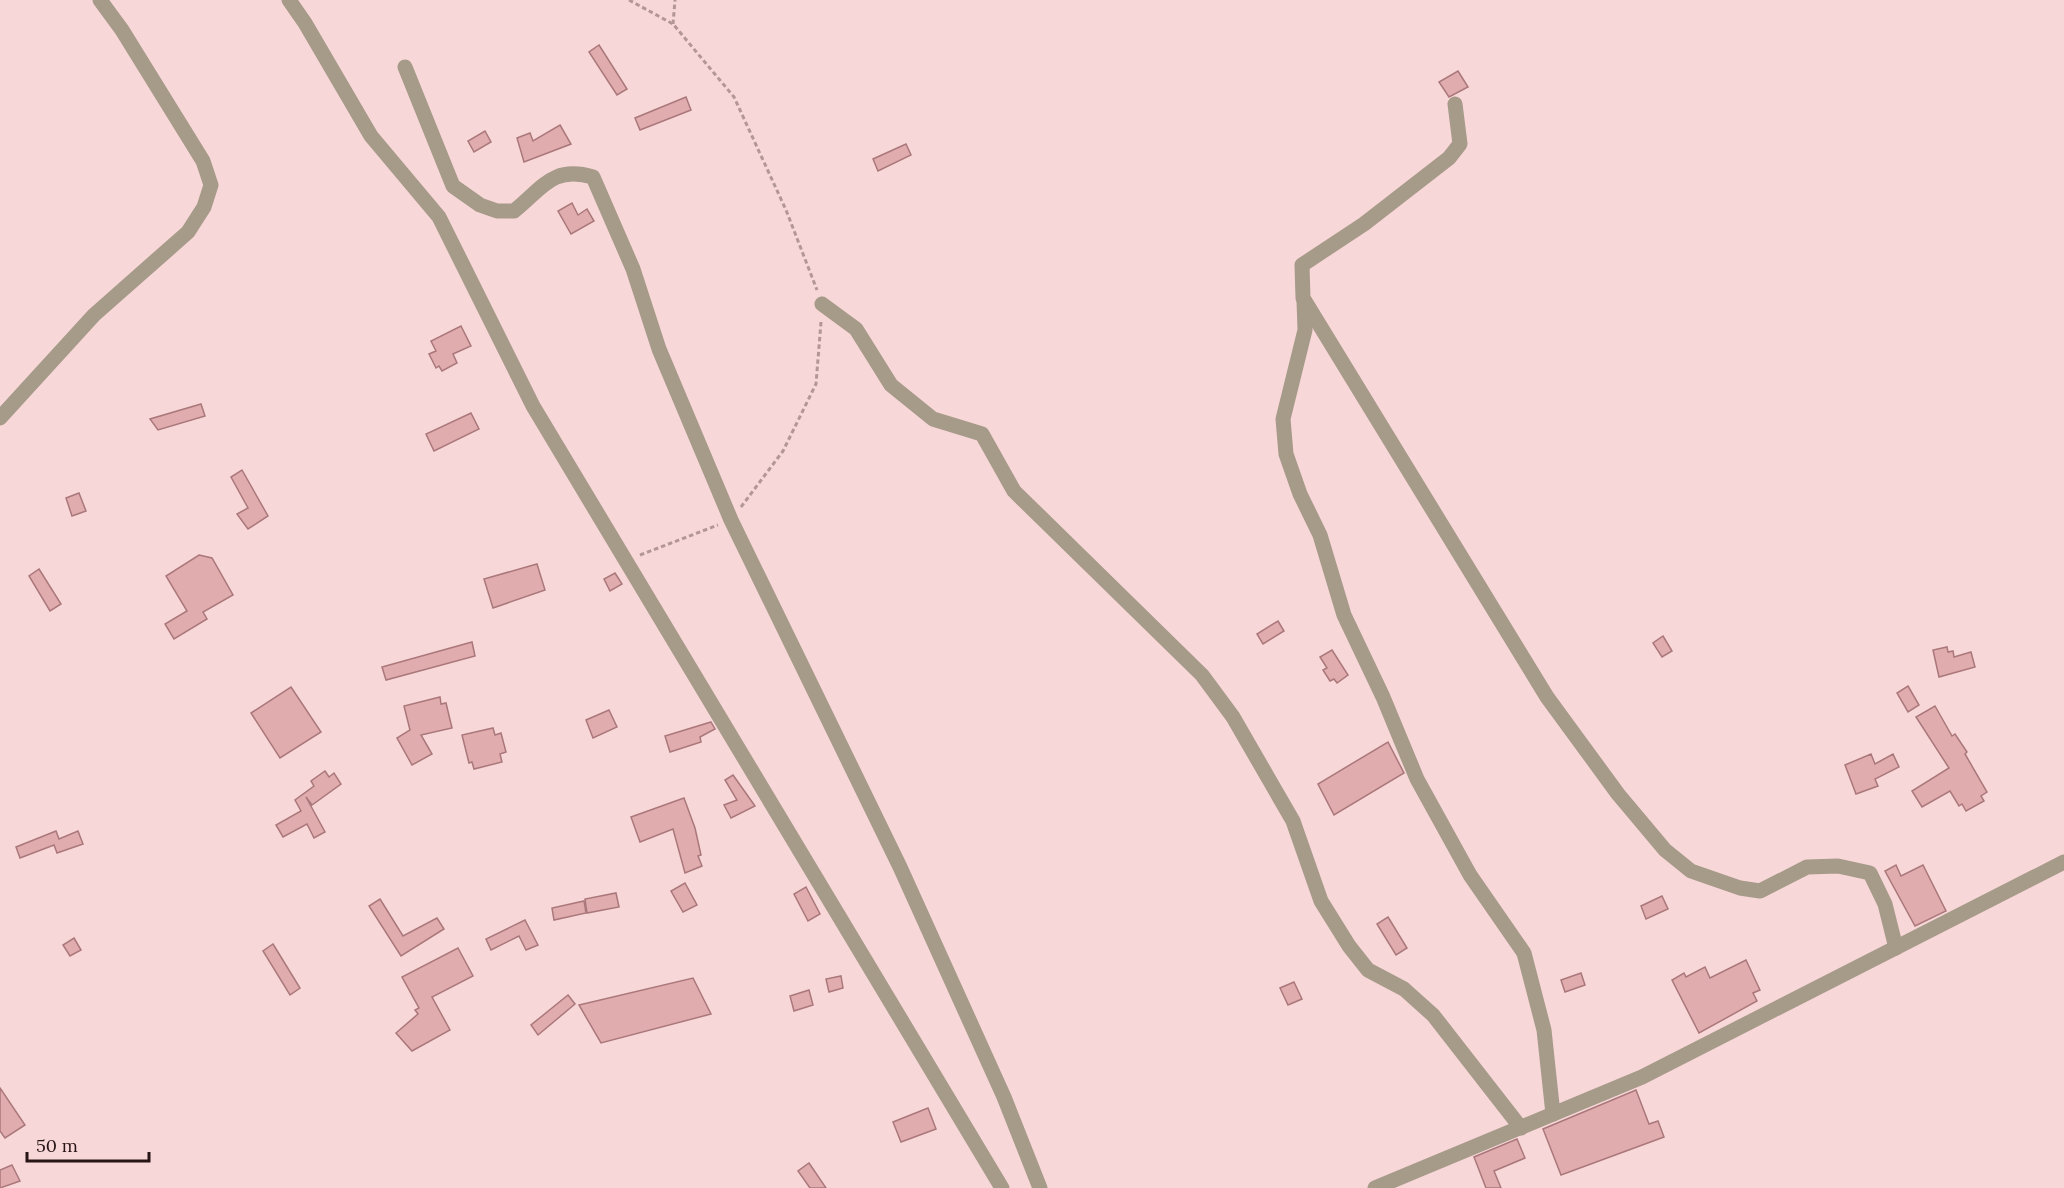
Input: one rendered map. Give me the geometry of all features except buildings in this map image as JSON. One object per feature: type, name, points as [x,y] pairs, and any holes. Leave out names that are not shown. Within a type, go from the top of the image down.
[{"type":"street","points":[[0,418],[94,315],[189,232],[204,207],[211,185],[203,161],[122,30],[100,0]]},
{"type":"street","points":[[289,0],[305,23],[370,136],[439,217],[533,406],[623,561],[780,815],[1002,1188]]},
{"type":"street","points":[[405,67],[453,186],[480,205],[497,211],[514,211],[554,177],[568,173],[593,177],[633,269],[659,349],[730,520],[900,867],[1004,1097],[1040,1188]]},
{"type":"street","points":[[1455,104],[1460,144],[1449,158],[1364,224],[1302,265],[1305,330],[1283,419],[1286,453],[1300,494],[1320,535],[1344,615],[1383,697],[1417,779],[1470,875],[1524,953],[1544,1030],[1553,1114]]},
{"type":"street","points":[[1303,298],[1547,697],[1618,794],[1665,850],[1691,871],[1740,888],[1760,891],[1807,867],[1838,866],[1870,873],[1885,904],[1896,948]]},
{"type":"street","points":[[822,304],[856,329],[891,386],[933,419],[982,434],[1014,491],[1202,675],[1233,717],[1293,821],[1321,901],[1349,946],[1368,970],[1404,989],[1433,1015],[1521,1128]]},
{"type":"street","points":[[1375,1188],[1642,1077],[2064,862]]},
{"type":"path","points":[[623,561],[730,520],[783,451],[816,384],[822,304],[786,210],[734,97],[673,24],[629,0]]},
{"type":"path","points":[[673,24],[675,0]]}]
